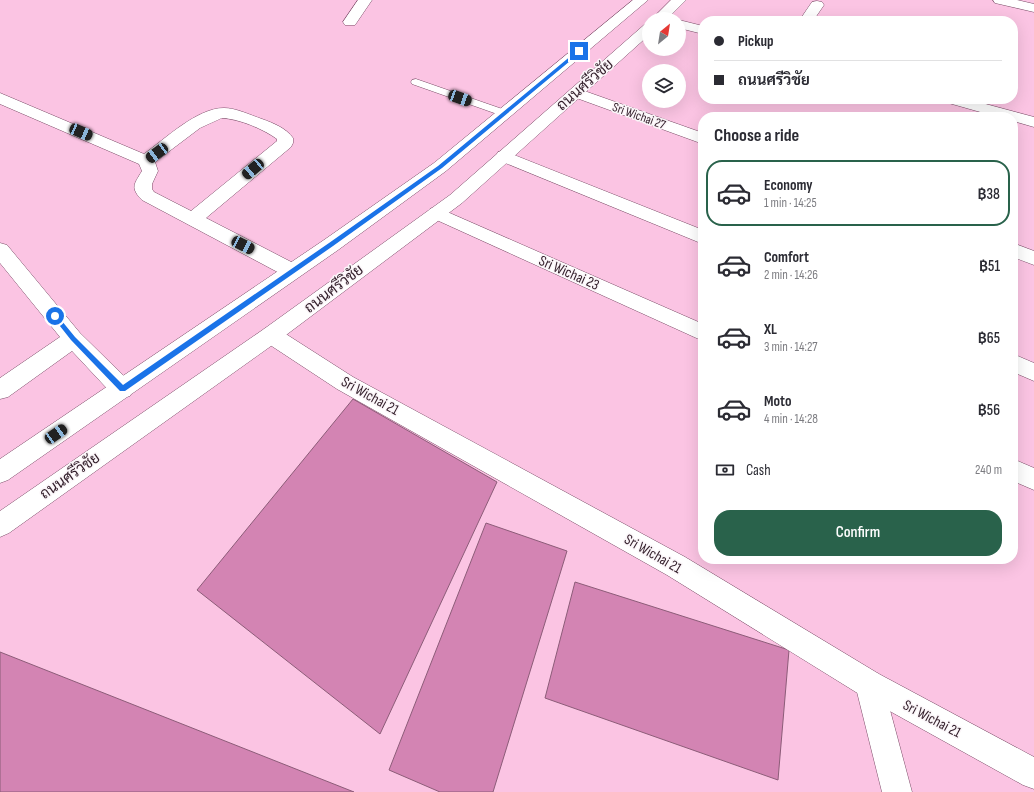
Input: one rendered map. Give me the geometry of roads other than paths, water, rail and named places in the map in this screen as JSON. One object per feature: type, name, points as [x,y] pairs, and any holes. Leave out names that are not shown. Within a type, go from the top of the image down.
[{"type":"street","points":[[350,22],[365,0]]},
{"type":"street","name":"ถนนศรีวิชัย","points":[[1,469],[122,389],[440,167],[640,0]]},
{"type":"street","points":[[667,12],[680,0]]},
{"type":"street","points":[[1000,0],[1034,8]]},
{"type":"street","points":[[809,16],[817,5]]},
{"type":"street","points":[[686,26],[698,29]]},
{"type":"street","name":"ถนนศรีวิชัย","points":[[0,525],[271,335],[456,199],[642,34]]},
{"type":"street","name":"Sri Wichai 27","points":[[576,93],[698,137]]},
{"type":"street","points":[[0,98],[146,161],[150,171],[143,184],[143,191],[148,196],[292,271]]},
{"type":"street","points":[[968,104],[997,112]]},
{"type":"street","points":[[146,161],[201,121],[214,114],[221,113],[239,116],[279,132],[285,138],[285,143],[193,219]]},
{"type":"street","points":[[1018,118],[1034,122]]},
{"type":"street","points":[[504,156],[698,235]]},
{"type":"street","name":"Sri Wichai 23","points":[[436,213],[698,331]]},
{"type":"street","points":[[0,250],[73,339],[122,389]]},
{"type":"street","points":[[1018,252],[1034,258]]},
{"type":"street","name":"Sri Wichai 21","points":[[271,335],[345,383],[676,566],[869,684],[1034,774]]},
{"type":"street","points":[[0,390],[73,339]]},
{"type":"street","points":[[1018,365],[1034,372]]},
{"type":"street","points":[[1018,472],[1034,479]]},
{"type":"street","points":[[869,684],[897,792]]},
{"type":"lane","points":[[416,82],[504,113]]}]
